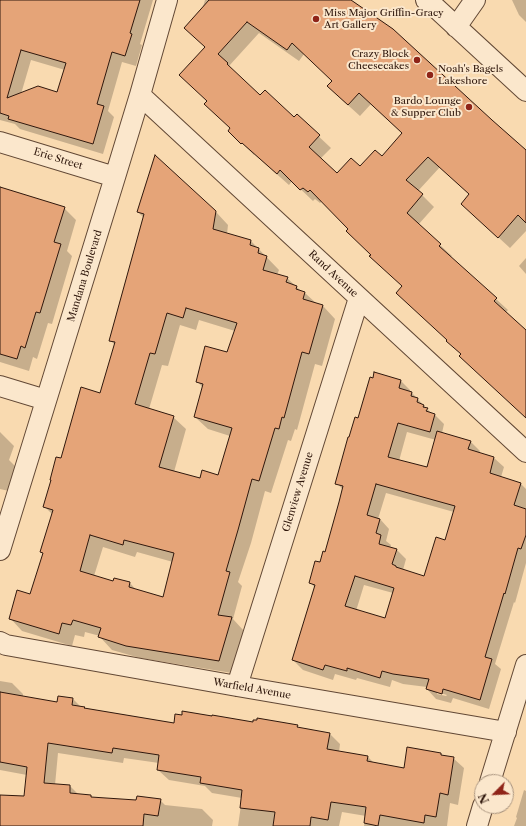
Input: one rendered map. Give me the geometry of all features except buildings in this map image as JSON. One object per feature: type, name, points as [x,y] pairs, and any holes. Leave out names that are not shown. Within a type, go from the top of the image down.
[{"type":"street","name":"Mandana Boulevard","points":[[0,550],[140,95],[167,0]]},
{"type":"street","points":[[426,0],[526,91]]},
{"type":"street","points":[[456,27],[475,0]]},
{"type":"street","name":"Rand Avenue","points":[[140,95],[526,452]]},
{"type":"street","name":"Erie Street","points":[[0,142],[115,176]]},
{"type":"street","name":"Glenview Avenue","points":[[237,686],[359,298]]},
{"type":"street","points":[[0,386],[46,400]]},
{"type":"street","name":"Warfield Avenue","points":[[0,642],[6,645],[506,732]]},
{"type":"street","points":[[493,774],[526,665]]},
{"type":"street","points":[[477,826],[481,814]]},
{"type":"place","name":"Miss Major Griffin-Gracy Art Gallery","points":[[316,19]]},
{"type":"place","name":"Crazy Block Cheesecakes","points":[[417,60]]},
{"type":"place","name":"Noah's Bagels Lakeshore","points":[[430,75]]},
{"type":"place","name":"Bardo Lounge & Supper Club","points":[[469,107]]}]
